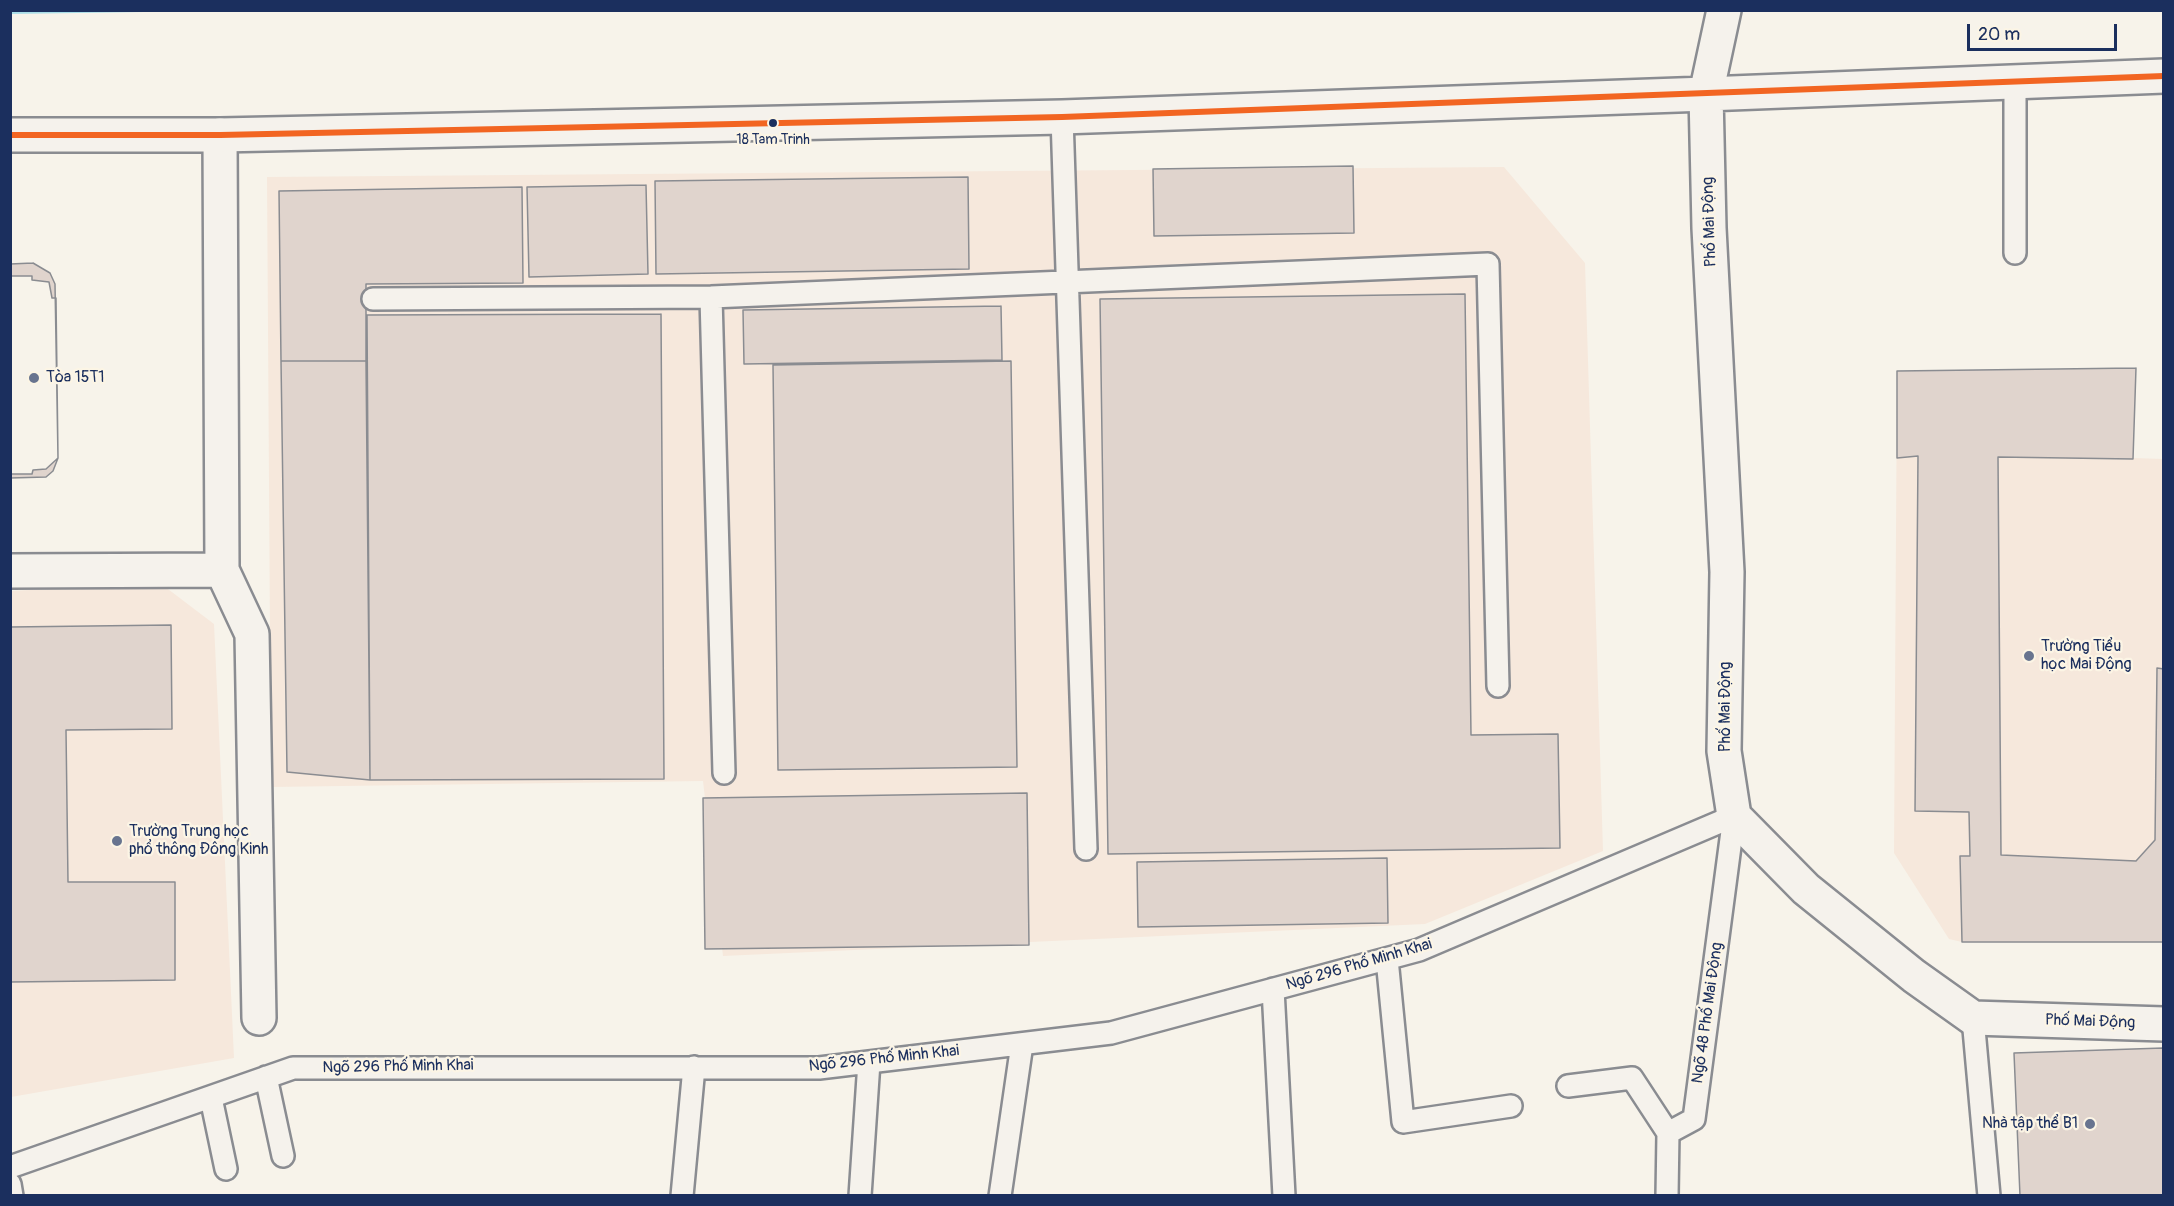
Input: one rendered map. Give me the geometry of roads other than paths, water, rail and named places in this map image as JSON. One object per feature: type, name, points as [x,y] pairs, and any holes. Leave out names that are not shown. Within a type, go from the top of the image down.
[{"type":"street","name":"Phố Mai Động","points":[[1725,10],[1706,94],[1709,228],[1726,572],[1724,751],[1734,816]]},
{"type":"street","points":[[10,135],[220,135],[1062,117],[2163,76]]},
{"type":"street","points":[[220,135],[222,570],[252,634],[259,1018]]},
{"type":"street","points":[[10,571],[222,570]]},
{"type":"street","points":[[1734,816],[1806,889],[1914,976],[1973,1018]]},
{"type":"street","name":"Phố Mai Động","points":[[1973,1018],[2163,1024]]},
{"type":"lane","points":[[2014,253],[2015,80]]},
{"type":"lane","points":[[1062,117],[1086,849]]},
{"type":"lane","points":[[373,298],[711,297],[1488,264],[1498,686]]},
{"type":"lane","points":[[711,297],[724,773]]},
{"type":"lane","name":"Ngõ 296 Phố Minh Khai","points":[[10,1167],[293,1068],[819,1068],[1111,1033],[1419,950],[1734,816]]},
{"type":"lane","name":"Ngõ 48 Phố Mai Động","points":[[1668,1133],[1694,1119],[1734,816]]},
{"type":"lane","points":[[1387,959],[1403,1122],[1511,1106]]},
{"type":"lane","points":[[1273,989],[1284,1196]]},
{"type":"lane","points":[[1973,1018],[1989,1196]]},
{"type":"lane","points":[[1000,1196],[1022,1044]]},
{"type":"lane","points":[[860,1196],[869,1062]]},
{"type":"lane","points":[[682,1196],[694,1067]]},
{"type":"lane","points":[[266,1077],[283,1156]]},
{"type":"lane","points":[[1568,1086],[1632,1078],[1668,1133],[1667,1196]]},
{"type":"lane","points":[[211,1098],[226,1169]]},
{"type":"lane","points":[[10,1184],[12,1196]]},
{"type":"water","points":[[11,10],[210,10],[210,11],[11,14]]},
{"type":"place","name":"18 Tam Trinh","points":[[773,123]]},
{"type":"place","name":"Tòa 15T1","points":[[34,378]]},
{"type":"place","name":"Trường Tiểu học Mai Động","points":[[2029,656]]},
{"type":"place","name":"Trường Trung học phổ thông Đông Kinh","points":[[117,841]]},
{"type":"place","name":"Nhà tập thể B1","points":[[2090,1124]]}]
